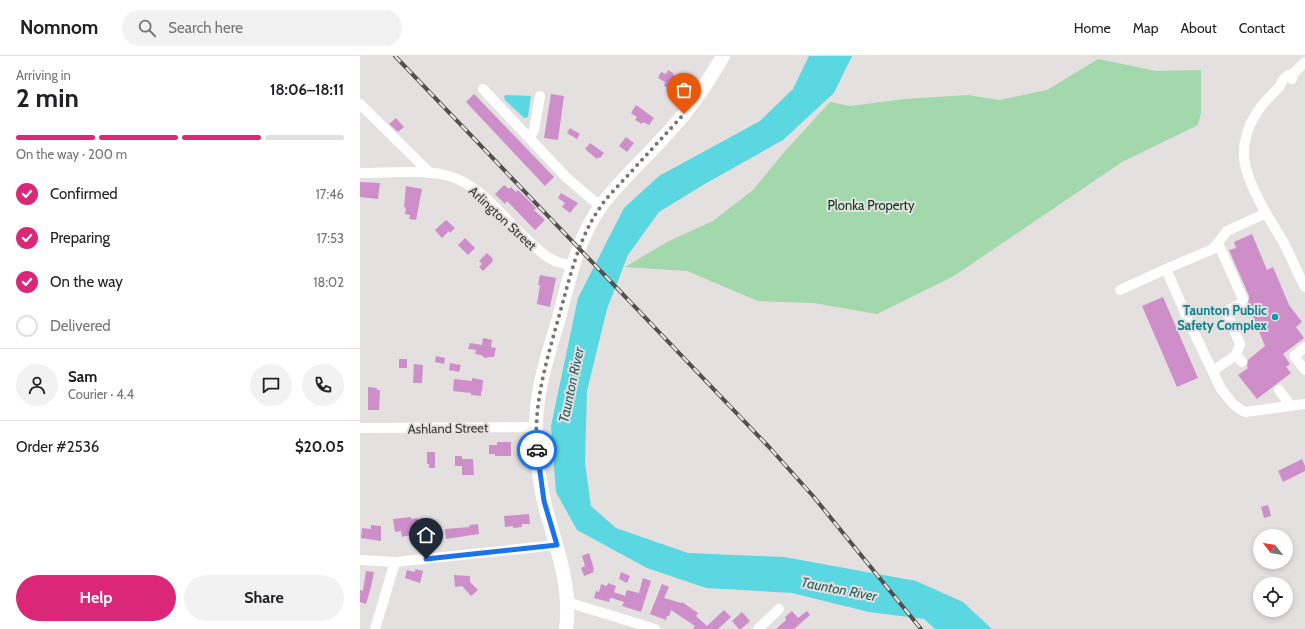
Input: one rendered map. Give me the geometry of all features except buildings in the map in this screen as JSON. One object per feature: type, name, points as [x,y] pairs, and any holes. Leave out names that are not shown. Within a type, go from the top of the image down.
[{"type":"highway","points":[[566,629],[567,602],[565,579],[544,501],[537,457],[536,427],[538,400],[545,364],[582,239],[601,207],[616,188],[687,110],[708,81],[723,56]]},
{"type":"street","points":[[1305,62],[1294,73],[1292,78],[1284,86],[1280,86],[1256,113],[1250,124],[1245,139],[1244,158],[1248,174],[1266,213],[1305,287]]},
{"type":"street","points":[[483,89],[567,178],[601,207]]},
{"type":"street","points":[[530,138],[534,130],[540,96]]},
{"type":"street","points":[[360,104],[430,173]]},
{"type":"street","name":"Arlington Street","points":[[360,173],[430,173],[453,177],[478,191],[510,224],[544,255],[552,260],[573,266]]},
{"type":"street","points":[[1120,290],[1213,249],[1227,231],[1266,213]]},
{"type":"street","points":[[1213,371],[1239,358],[1240,344],[1228,316],[1230,309],[1240,305],[1242,299],[1218,242]]},
{"type":"street","points":[[1166,269],[1189,322],[1213,371],[1225,394],[1233,404],[1245,412],[1305,404]]},
{"type":"street","points":[[1305,347],[1294,356],[1305,370]]},
{"type":"street","points":[[1279,390],[1290,406]]},
{"type":"street","name":"Ashland Street","points":[[360,428],[536,427]]},
{"type":"street","points":[[360,560],[395,562],[557,545]]},
{"type":"street","points":[[375,629],[395,562]]},
{"type":"street","points":[[567,602],[655,629]]},
{"type":"street","points":[[758,629],[779,609]]},
{"type":"green space","name":"Plonka Property","points":[[1098,59],[1156,71],[1201,70],[1201,113],[1198,125],[1122,162],[954,276],[877,314],[813,303],[758,301],[687,271],[625,267],[667,242],[713,221],[753,190],[786,150],[830,102],[850,106],[904,99],[968,95],[999,100],[1047,90]]},
{"type":"water","name":"Taunton River","points":[[809,56],[852,56],[834,93],[783,140],[703,185],[659,212],[628,255],[607,309],[587,391],[585,463],[591,506],[616,528],[688,553],[784,557],[916,581],[963,602],[992,629],[935,629],[924,619],[869,612],[792,593],[706,588],[647,568],[577,530],[556,492],[551,426],[578,298],[624,208],[659,176],[760,121],[793,89]]},
{"type":"water","points":[[504,96],[531,96],[528,117],[523,117],[505,100]]},
{"type":"railway","points":[[395,56],[769,447],[813,496],[921,629]]},
{"type":"way so far","points":[[537,450],[536,418],[545,364],[582,239],[607,198],[684,114]]},
{"type":"place","name":"Taunton Public Safety Complex","points":[[1275,317]]},
{"type":"route","points":[[426,559],[557,545],[544,501],[537,450]]}]
